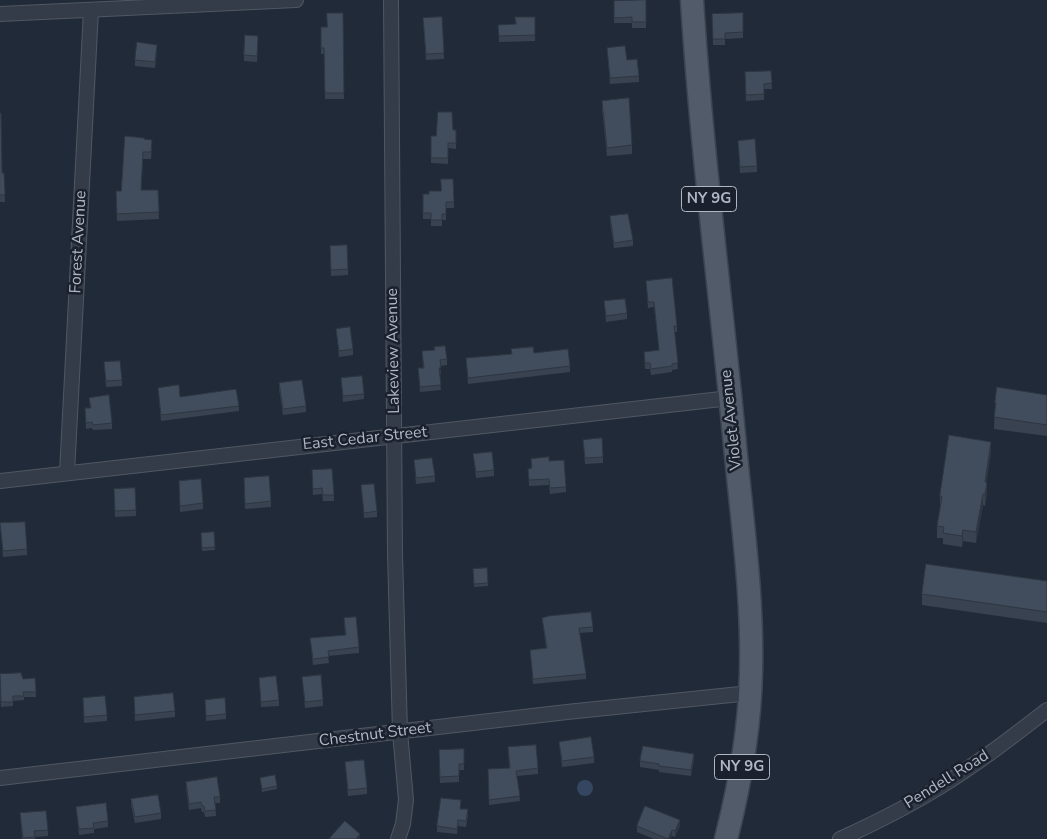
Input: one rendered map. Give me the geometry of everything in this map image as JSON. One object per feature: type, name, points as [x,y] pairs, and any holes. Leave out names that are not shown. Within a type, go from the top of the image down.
[{"type":"main road","name":"Violet Avenue","points":[[692,0],[697,76],[749,597],[751,644],[750,693],[745,747],[726,839]]},
{"type":"street","points":[[0,14],[296,0]]},
{"type":"street","name":"Lakeview Avenue","points":[[391,0],[395,554],[400,732],[406,800],[403,824],[398,839]]},
{"type":"street","name":"Forest Avenue","points":[[66,473],[91,10]]},
{"type":"street","name":"East Cedar Street","points":[[0,481],[730,398]]},
{"type":"street","name":"Chestnut Street","points":[[0,778],[567,712],[750,693]]},
{"type":"street","name":"Pendell Road","points":[[840,839],[938,789],[1047,710]]},
{"type":"water","points":[[585,780],[591,782],[593,788],[591,794],[585,796],[579,794],[577,788],[579,782]]},
{"type":"building","points":[[646,0],[646,22],[632,22],[632,17],[614,18],[614,1]]},
{"type":"building","points":[[327,13],[343,13],[344,93],[325,93],[324,48],[321,48],[321,27],[327,27]]},
{"type":"building","points":[[743,13],[743,32],[725,33],[725,39],[713,39],[712,14]]},
{"type":"building","points":[[442,17],[444,53],[426,54],[423,18]]},
{"type":"building","points":[[515,17],[535,17],[535,35],[499,36],[498,25],[516,24]]},
{"type":"building","points":[[245,35],[258,36],[257,56],[244,55]]},
{"type":"building","points":[[137,42],[157,45],[155,62],[135,60]]},
{"type":"building","points":[[625,46],[627,60],[637,59],[639,76],[610,78],[607,48]]},
{"type":"building","points":[[771,71],[772,83],[764,84],[764,94],[746,95],[745,72]]},
{"type":"building","points":[[629,98],[632,145],[607,148],[602,101]]},
{"type":"building","points":[[438,112],[452,112],[453,130],[456,130],[456,143],[448,143],[448,158],[431,158],[431,136],[436,136]]},
{"type":"building","points":[[0,113],[2,173],[4,173],[5,195],[0,195]]},
{"type":"building","points":[[125,136],[152,140],[151,152],[143,152],[141,190],[158,190],[159,212],[117,214],[116,191],[121,191]]},
{"type":"building","points":[[755,139],[757,166],[740,167],[738,141]]},
{"type":"building","points":[[441,179],[453,179],[454,202],[446,202],[446,214],[442,214],[442,220],[431,220],[431,213],[423,213],[423,194],[429,194],[429,191],[441,191]]},
{"type":"building","points":[[628,214],[633,240],[614,243],[610,216]]},
{"type":"building","points":[[347,245],[348,269],[331,270],[330,246]]},
{"type":"building","points":[[672,278],[677,326],[674,326],[678,363],[672,364],[672,366],[651,369],[650,363],[645,363],[644,352],[659,350],[654,302],[648,302],[646,281]]},
{"type":"building","points":[[625,299],[627,313],[606,316],[604,301]]},
{"type":"building","points":[[350,327],[353,349],[339,351],[336,329]]},
{"type":"building","points":[[445,346],[447,359],[440,360],[441,368],[439,368],[441,385],[420,387],[418,368],[424,368],[422,351],[435,350],[434,347]]},
{"type":"building","points":[[533,347],[534,353],[568,349],[570,366],[468,378],[466,358],[512,354],[511,349]]},
{"type":"building","points":[[120,361],[122,380],[106,381],[104,362]]},
{"type":"building","points":[[362,376],[364,394],[343,396],[341,378]]},
{"type":"building","points":[[302,380],[306,406],[283,409],[279,383]]},
{"type":"building","points":[[179,385],[180,397],[236,389],[239,406],[161,415],[158,388]]},
{"type":"building","points":[[997,387],[1047,395],[1047,425],[994,417]]},
{"type":"building","points":[[109,395],[112,423],[93,425],[92,422],[86,423],[85,408],[91,408],[89,398]]},
{"type":"building","points":[[949,435],[991,442],[985,482],[987,483],[976,532],[963,530],[962,536],[943,533],[944,527],[937,526]]},
{"type":"building","points":[[602,438],[603,457],[585,458],[583,440]]},
{"type":"building","points":[[492,452],[494,470],[476,472],[473,454]]},
{"type":"building","points":[[549,457],[549,461],[564,460],[566,487],[550,488],[549,479],[529,480],[528,469],[532,468],[531,459]]},
{"type":"building","points":[[432,458],[435,476],[416,478],[414,460]]},
{"type":"building","points":[[332,469],[334,495],[323,495],[322,488],[313,489],[312,470]]},
{"type":"building","points":[[269,476],[271,501],[245,504],[244,478]]},
{"type":"building","points":[[201,479],[203,503],[180,506],[179,481]]},
{"type":"building","points":[[374,484],[377,511],[364,513],[361,485]]},
{"type":"building","points":[[135,488],[136,510],[115,511],[114,489]]},
{"type":"building","points":[[25,522],[27,549],[3,551],[0,523]]},
{"type":"building","points":[[214,532],[215,547],[202,548],[201,533]]},
{"type":"building","points":[[926,564],[1047,581],[1047,612],[922,594]]},
{"type":"building","points":[[487,568],[488,583],[474,584],[473,569]]},
{"type":"building","points":[[591,612],[593,627],[579,628],[586,674],[533,679],[530,650],[547,648],[542,618]]},
{"type":"building","points":[[356,617],[359,647],[328,651],[329,657],[313,659],[310,638],[346,635],[344,618]]},
{"type":"building","points":[[21,673],[23,679],[35,678],[36,692],[23,692],[24,696],[13,696],[13,702],[1,702],[0,674]]},
{"type":"building","points":[[321,675],[323,700],[305,702],[302,677]]},
{"type":"building","points":[[276,676],[279,700],[261,702],[259,678]]},
{"type":"building","points":[[173,693],[175,711],[135,715],[134,697]]},
{"type":"building","points":[[105,696],[107,715],[84,717],[83,698]]},
{"type":"building","points":[[225,698],[226,714],[206,716],[205,700]]},
{"type":"building","points":[[591,737],[594,757],[562,761],[559,742]]},
{"type":"building","points":[[536,745],[538,768],[516,771],[520,796],[489,800],[488,769],[510,768],[508,747]]},
{"type":"building","points":[[643,746],[694,754],[691,770],[659,766],[659,764],[640,761]]},
{"type":"building","points":[[464,749],[464,764],[459,764],[459,776],[440,777],[439,750]]},
{"type":"building","points":[[364,760],[367,788],[348,790],[345,762]]},
{"type":"building","points":[[275,775],[277,786],[262,789],[260,778]]},
{"type":"building","points":[[217,777],[220,797],[214,797],[216,810],[205,811],[201,802],[189,804],[186,782]]},
{"type":"building","points":[[158,795],[161,813],[135,817],[131,799]]},
{"type":"building","points":[[441,798],[461,800],[460,809],[468,809],[466,821],[458,820],[457,829],[437,826]]},
{"type":"building","points":[[106,803],[108,821],[93,823],[94,828],[79,829],[76,807]]},
{"type":"building","points":[[645,806],[680,820],[675,831],[672,830],[668,839],[637,826]]},
{"type":"building","points":[[46,811],[48,830],[34,831],[35,837],[23,838],[20,813]]},
{"type":"building","points":[[345,821],[360,834],[356,839],[329,839]]}]
